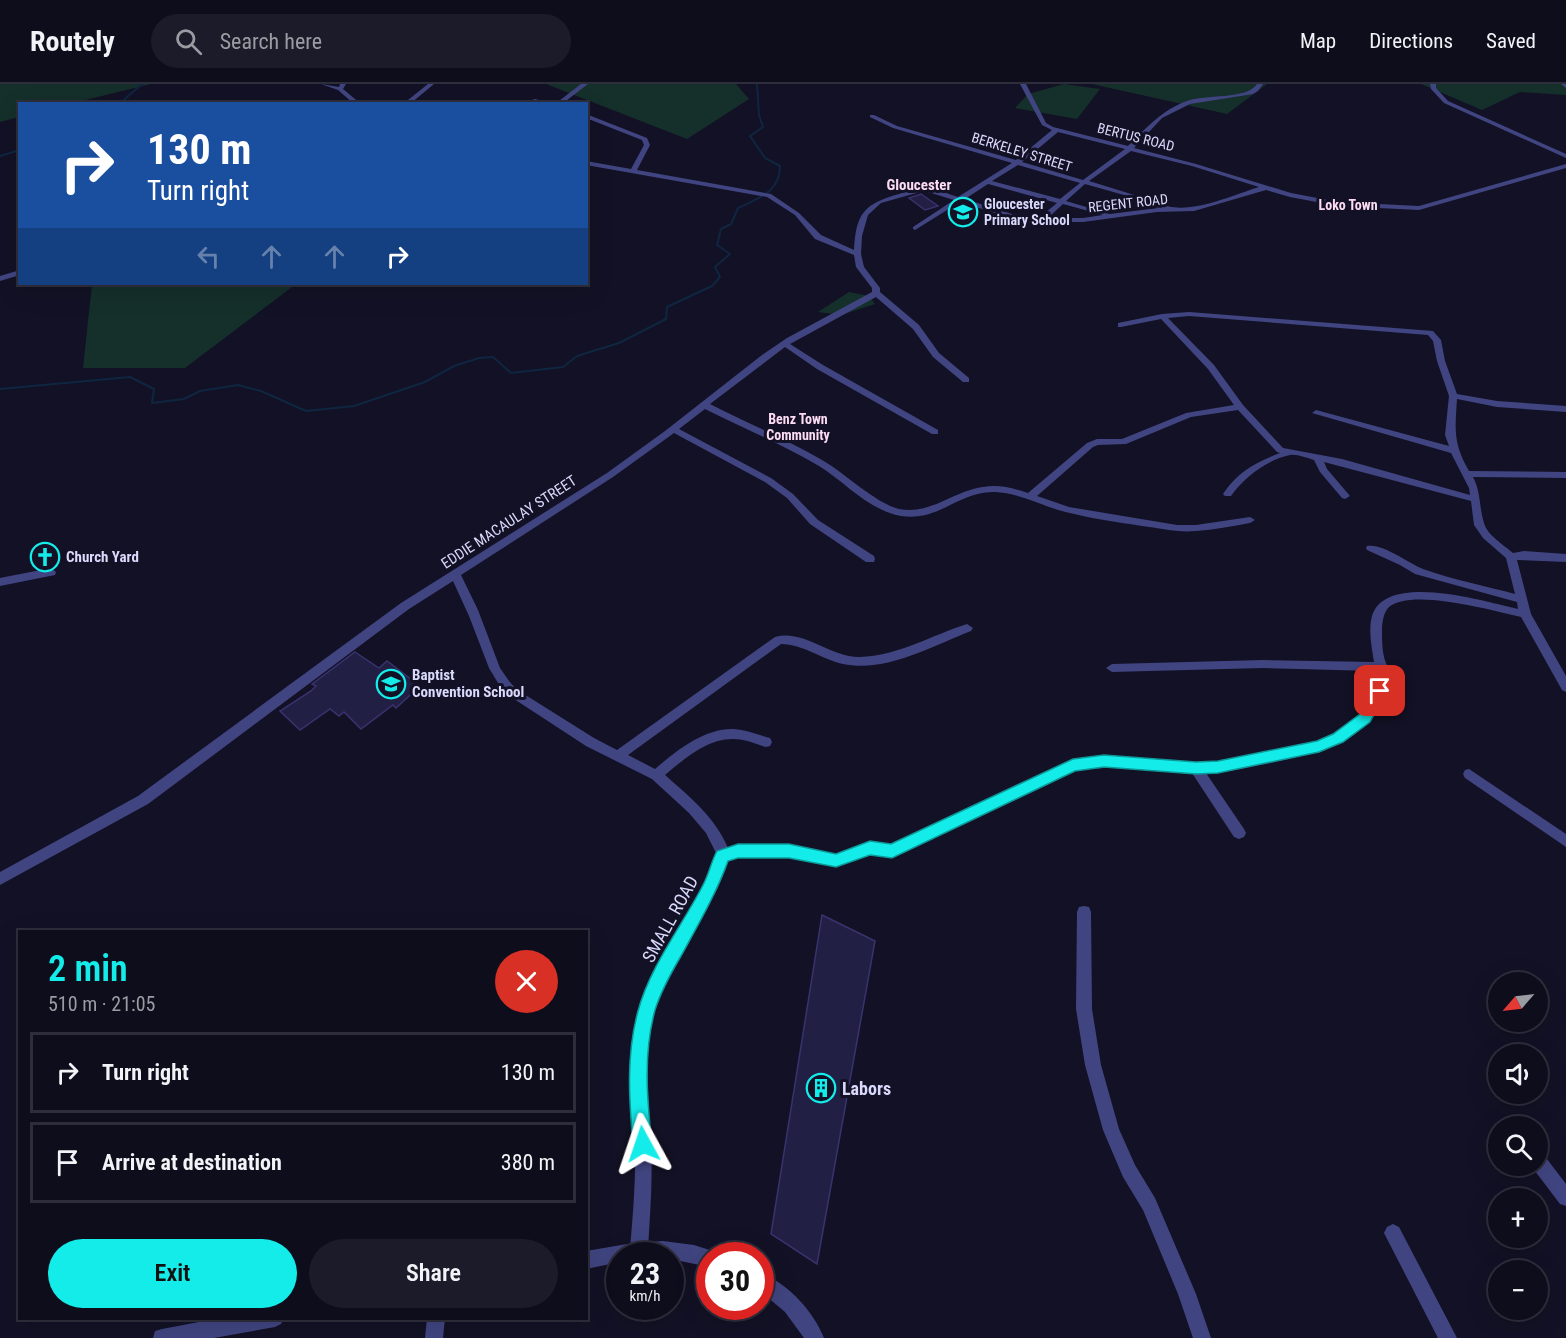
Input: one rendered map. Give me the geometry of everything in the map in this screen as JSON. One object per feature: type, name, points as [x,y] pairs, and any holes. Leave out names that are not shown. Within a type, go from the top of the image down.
[{"type":"street","points":[[324,84],[341,87],[355,102]]},
{"type":"street","points":[[408,102],[431,84]]},
{"type":"street","points":[[561,102],[585,84]]},
{"type":"street","points":[[915,228],[1016,163],[1056,130],[1044,124],[1023,84]]},
{"type":"street","points":[[1041,220],[1083,183],[1130,148],[1154,122],[1180,106],[1242,96],[1256,90],[1260,84]]},
{"type":"street","points":[[1433,84],[1433,88],[1446,102],[1566,156]]},
{"type":"street","name":"BERKELEY STREET","points":[[872,116],[895,127],[1150,201],[1165,209]]},
{"type":"street","points":[[588,117],[645,140],[647,145],[633,172]]},
{"type":"street","name":"BERTUS ROAD","points":[[1056,130],[1243,179],[1264,188],[1338,204],[1419,208],[1566,166]]},
{"type":"street","points":[[588,163],[765,194],[797,214],[818,237],[837,248],[857,254]]},
{"type":"street","points":[[987,182],[1113,215]]},
{"type":"street","name":"REGENT ROAD","points":[[961,200],[1011,216],[1041,220],[1083,220],[1165,209],[1194,209],[1264,188]]},
{"type":"street","points":[[961,200],[924,190],[879,202],[865,214],[858,236],[857,254],[860,267],[876,288],[876,293],[916,327],[936,355],[966,380]]},
{"type":"street","points":[[0,279],[18,273]]},
{"type":"street","name":"EDDIE MACAULAY STREET","points":[[0,879],[143,800],[405,606],[610,475],[785,344],[876,293]]},
{"type":"street","points":[[1121,325],[1162,316],[1189,314],[1430,333],[1437,340],[1441,361],[1453,396],[1449,427],[1455,451],[1474,488],[1479,525],[1487,536],[1511,557],[1525,614],[1564,681]]},
{"type":"street","points":[[1162,316],[1211,367],[1240,407],[1273,445],[1288,453],[1342,462],[1474,499]]},
{"type":"street","points":[[785,344],[820,367],[935,432]]},
{"type":"street","points":[[1453,396],[1497,404],[1566,409]]},
{"type":"street","points":[[704,405],[824,465],[881,506],[891,510],[924,514],[936,511],[969,494],[993,489],[1030,496],[1067,509],[1177,528],[1196,528],[1250,520]]},
{"type":"street","points":[[1030,496],[1090,445],[1097,442],[1123,442],[1189,415],[1240,407]]},
{"type":"street","points":[[1316,412],[1455,451]]},
{"type":"street","points":[[673,429],[768,480],[789,496],[814,522],[870,559]]},
{"type":"street","points":[[1228,494],[1232,486],[1253,467],[1288,453]]},
{"type":"street","points":[[1318,457],[1323,470],[1345,496]]},
{"type":"street","points":[[1467,474],[1566,475]]},
{"type":"street","points":[[1371,548],[1419,571],[1520,598]]},
{"type":"street","points":[[1511,557],[1524,555],[1566,558]]},
{"type":"street","points":[[0,582],[51,572]]},
{"type":"street","points":[[455,575],[476,618],[493,669],[501,682],[512,692],[590,742],[656,775],[695,809],[718,842],[722,855],[738,851],[789,851],[836,861],[870,848],[892,851],[1073,765],[1104,761],[1196,768],[1240,764],[1319,746],[1338,738],[1365,718],[1380,691],[1382,667],[1377,643],[1377,622],[1384,604],[1394,600],[1407,597],[1436,597],[1525,614]]},
{"type":"street","points":[[616,756],[778,640],[799,641],[841,660],[861,663],[881,659],[967,628]]},
{"type":"street","points":[[1112,668],[1263,664],[1382,667]]},
{"type":"street","points":[[656,775],[685,753],[729,734],[766,742]]},
{"type":"street","points":[[1196,768],[1239,833]]},
{"type":"street","points":[[1468,774],[1566,841]]},
{"type":"street","name":"SMALL ROAD","points":[[639,1242],[643,1175],[638,1098],[639,1054],[647,1010],[659,978],[711,885],[722,855]]},
{"type":"street","points":[[1084,912],[1084,1009],[1093,1065],[1108,1119],[1129,1171],[1149,1204],[1187,1294],[1202,1338]]},
{"type":"street","points":[[1548,1175],[1566,1198]]},
{"type":"street","points":[[1393,1233],[1448,1338]]},
{"type":"street","points":[[588,1260],[606,1256]]},
{"type":"street","points":[[774,1289],[792,1304],[815,1338]]},
{"type":"street","points":[[162,1338],[264,1320]]},
{"type":"street","points":[[434,1338],[436,1320]]},
{"type":"green space","points":[[0,84],[151,84],[77,102],[18,102],[18,117],[0,122]]},
{"type":"green space","points":[[546,84],[736,84],[749,99],[687,139]]},
{"type":"green space","points":[[1064,84],[1100,89],[1077,119],[1015,108],[1028,94]]},
{"type":"green space","points":[[1092,84],[1267,84],[1227,114]]},
{"type":"green space","points":[[1421,84],[1566,84],[1566,95],[1520,92],[1482,110]]},
{"type":"green space","points":[[92,285],[295,285],[185,368],[83,368]]},
{"type":"green space","points":[[849,292],[869,296],[875,304],[841,315],[818,312]]},
{"type":"building","points":[[921,194],[938,206],[925,210],[909,198]]},
{"type":"building","points":[[355,652],[379,668],[387,661],[420,686],[396,708],[393,705],[361,729],[344,712],[339,716],[330,709],[300,730],[280,711],[311,691],[316,686],[312,684]]},
{"type":"building","name":"Labors","points":[[822,915],[875,941],[817,1264],[771,1234]]},
{"type":"waterway","points":[[121,102],[142,84]]},
{"type":"waterway","points":[[0,389],[130,377],[154,389],[152,403],[184,399],[200,391],[238,385],[261,391],[306,411],[354,406],[425,382],[454,366],[479,358],[493,357],[511,373],[563,367],[577,356],[619,343],[666,319],[667,307],[712,286],[720,277],[715,267],[730,254],[717,245],[721,229],[731,224],[738,208],[767,193],[779,175],[780,166],[765,158],[750,136],[763,127],[759,115],[757,84]]},
{"type":"waterway","points":[[0,156],[18,151]]},
{"type":"place","name":"Gloucester Primary School","points":[[963,212]]},
{"type":"place","name":"Church Yard","points":[[45,557]]},
{"type":"place","name":"Baptist Convention School","points":[[391,684]]},
{"type":"place","name":"Labors","points":[[821,1088]]},
{"type":"district","name":"Gloucester","points":[[919,185]]},
{"type":"district","name":"Loko Town","points":[[1348,205]]},
{"type":"district","name":"Benz Town Community","points":[[798,428]]},
{"type":"route","points":[[643,1144],[638,1098],[639,1054],[647,1010],[659,978],[717,874],[722,855],[753,850],[789,851],[836,861],[864,849],[898,850],[1073,765],[1104,761],[1196,768],[1218,767],[1319,746],[1338,738],[1365,718],[1380,691]]}]
